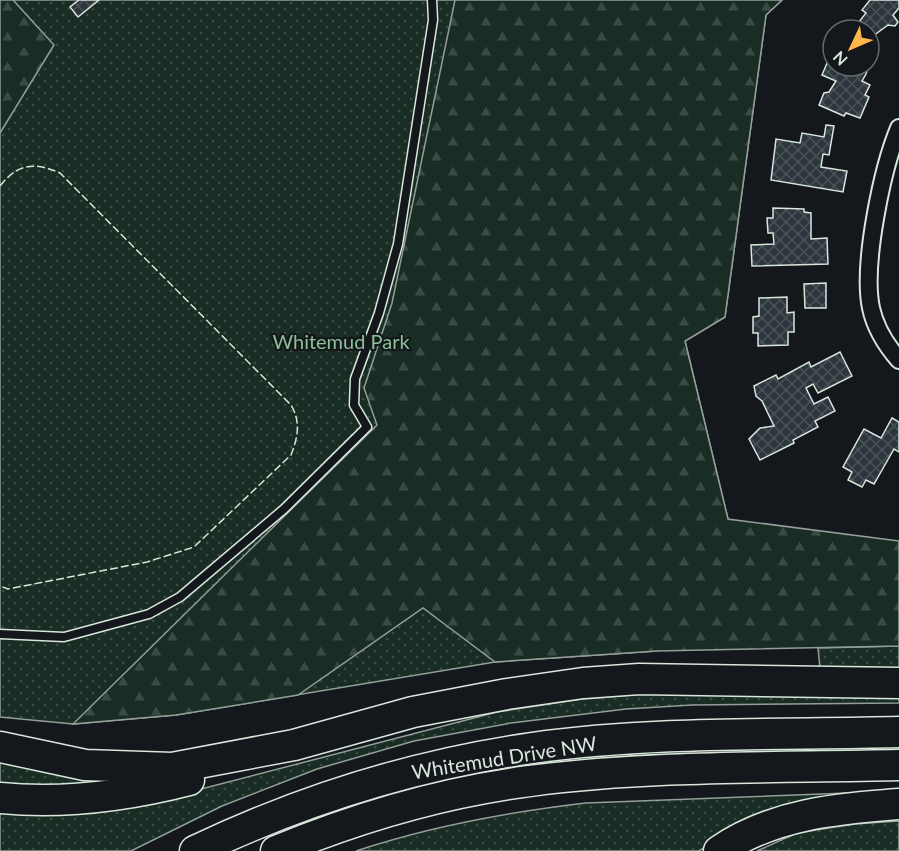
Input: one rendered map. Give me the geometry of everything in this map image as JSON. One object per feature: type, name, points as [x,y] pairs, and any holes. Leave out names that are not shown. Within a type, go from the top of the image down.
[{"type":"highway","points":[[0,747],[85,765],[172,768],[294,745],[412,712],[507,694],[583,683],[639,679],[899,683]]},
{"type":"highway","name":"Whitemud Drive NW","points":[[195,851],[282,812],[355,787],[397,775],[522,750],[638,738],[899,732]]},
{"type":"highway","points":[[0,798],[64,800],[142,789],[253,763],[294,745]]},
{"type":"highway","name":"Whitemud Drive NW","points":[[276,851],[331,829],[392,811],[528,781],[683,770],[899,765]]},
{"type":"highway","points":[[719,851],[749,834],[796,817],[842,808],[899,804]]},
{"type":"street","points":[[899,128],[888,161],[872,242],[868,290],[871,310],[878,328],[899,360]]},
{"type":"lane","points":[[0,634],[64,637],[149,614],[180,597],[284,509],[367,427],[354,405],[356,379],[379,313],[398,244],[433,20],[432,0]]},
{"type":"green space","name":"Whitemud Park","points":[[0,0],[782,0],[766,15],[725,317],[685,341],[728,519],[657,651],[495,662],[176,715],[73,724],[0,717]]},
{"type":"green space","points":[[0,0],[13,0],[54,45],[0,133]]},
{"type":"green space","points":[[455,0],[782,0],[766,15],[725,317],[685,341],[728,519],[899,541],[899,646],[657,651],[495,662],[423,608],[298,695],[176,715],[73,724],[377,425],[364,388],[392,303]]},
{"type":"green space","points":[[899,646],[899,669],[820,668],[818,648]]},
{"type":"green space","points":[[669,692],[899,695],[899,703],[692,705],[626,709],[511,723],[414,741],[317,769],[222,806],[131,851],[0,851],[0,809],[182,794],[497,712],[582,699]]},
{"type":"green space","points":[[0,759],[113,782],[78,786],[0,785]]},
{"type":"green space","points":[[873,792],[710,844],[699,851],[356,851],[413,834],[470,821],[586,803]]},
{"type":"green space","points":[[899,821],[899,851],[757,851],[797,833],[855,824]]},
{"type":"building","points":[[79,0],[99,0],[78,17],[70,7]]},
{"type":"building","points":[[870,0],[899,0],[899,8],[893,15],[898,22],[895,26],[888,25],[881,30],[881,18],[862,18],[866,13],[862,10]]},
{"type":"building","points":[[829,78],[864,78],[862,81],[870,85],[865,95],[869,97],[860,118],[846,113],[844,116],[819,105],[824,93],[829,92],[836,81]]},
{"type":"building","points":[[826,125],[834,126],[829,155],[823,154],[821,167],[847,171],[843,192],[771,180],[776,139],[800,143],[802,133],[824,137]]},
{"type":"building","points":[[773,208],[804,209],[804,212],[811,213],[811,239],[827,238],[828,264],[752,266],[751,245],[774,244],[773,233],[768,233],[767,218],[773,218]]},
{"type":"building","points":[[826,283],[826,308],[805,308],[804,284]]},
{"type":"building","points":[[787,297],[787,313],[794,312],[794,332],[788,332],[788,345],[758,346],[758,333],[753,333],[753,317],[759,316],[759,298]]},
{"type":"building","points":[[840,352],[852,376],[818,393],[813,384],[806,388],[814,404],[828,397],[835,411],[815,421],[818,427],[793,440],[794,443],[760,460],[749,439],[760,428],[774,426],[762,401],[756,396],[754,386],[776,375],[778,379],[809,362],[811,367]]},
{"type":"building","points":[[892,418],[899,422],[899,452],[894,449],[874,484],[866,480],[862,487],[848,480],[852,472],[843,467],[864,429],[881,438]]},
{"type":"fence","points":[[0,186],[13,173],[27,167],[43,167],[60,173],[291,405],[296,417],[297,430],[291,455],[194,547],[147,562],[8,589],[0,586]]}]
